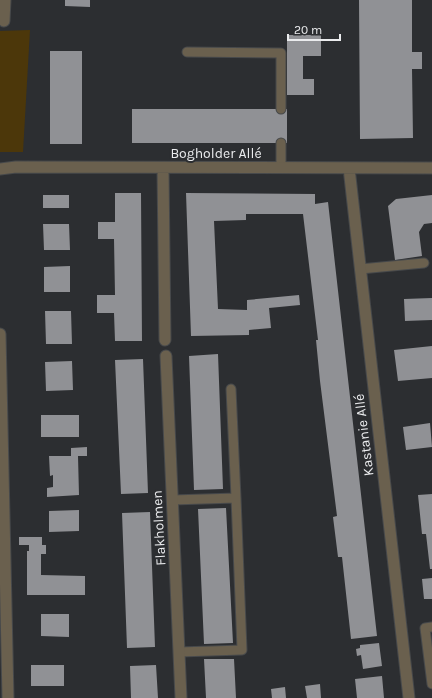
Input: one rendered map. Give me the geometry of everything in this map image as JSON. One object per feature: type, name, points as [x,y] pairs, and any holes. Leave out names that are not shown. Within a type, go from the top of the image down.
[{"type":"street","points":[[4,21],[5,0]]},
{"type":"street","name":"Kastanie Allé","points":[[349,168],[409,698]]},
{"type":"street","name":"Bogholder Allé","points":[[0,169],[432,168]]},
{"type":"street","points":[[163,169],[165,340]]},
{"type":"street","points":[[0,334],[8,698]]},
{"type":"street","name":"Flakholmen","points":[[166,356],[181,698]]},
{"type":"lane","points":[[187,52],[281,53],[281,109]]},
{"type":"lane","points":[[281,143],[281,168]]},
{"type":"lane","points":[[360,269],[424,263]]},
{"type":"lane","points":[[179,652],[242,650],[231,389]]},
{"type":"lane","points":[[172,500],[236,498]]},
{"type":"lane","points":[[432,627],[426,628],[432,684]]},
{"type":"shaded area","points":[[30,30],[23,152],[0,152],[0,31]]},
{"type":"building","points":[[65,0],[90,0],[90,7],[65,6]]},
{"type":"building","points":[[359,0],[412,0],[412,52],[422,52],[422,69],[412,69],[413,138],[360,139]]},
{"type":"building","points":[[287,35],[321,35],[321,56],[303,56],[303,79],[314,79],[314,95],[287,95]]},
{"type":"building","points":[[50,51],[82,51],[82,144],[50,144]]},
{"type":"building","points":[[132,109],[287,109],[287,143],[132,143]]},
{"type":"building","points":[[115,193],[141,193],[142,341],[115,341],[114,313],[97,313],[97,295],[115,295],[114,239],[98,239],[98,222],[115,222]]},
{"type":"building","points":[[186,193],[315,194],[315,204],[328,202],[377,636],[351,639],[342,557],[338,557],[333,517],[337,516],[320,381],[316,340],[318,340],[303,214],[246,214],[246,220],[214,221],[218,309],[247,310],[247,300],[299,295],[300,305],[269,308],[271,328],[249,330],[249,335],[191,336]]},
{"type":"building","points":[[43,195],[69,195],[69,208],[43,208]]},
{"type":"building","points":[[432,195],[432,223],[424,224],[419,232],[422,256],[395,260],[388,206],[396,199]]},
{"type":"building","points":[[43,224],[69,224],[70,250],[44,250]]},
{"type":"building","points":[[70,266],[70,292],[44,292],[44,267]]},
{"type":"building","points":[[432,298],[432,320],[405,321],[404,299]]},
{"type":"building","points":[[45,311],[71,311],[72,344],[46,344]]},
{"type":"building","points":[[432,346],[432,378],[398,381],[394,350]]},
{"type":"building","points":[[218,354],[223,489],[194,490],[189,356]]},
{"type":"building","points":[[143,359],[148,493],[121,494],[115,360]]},
{"type":"building","points":[[72,361],[73,390],[46,391],[45,362]]},
{"type":"building","points":[[41,415],[79,415],[79,437],[41,437]]},
{"type":"building","points":[[430,423],[432,447],[406,450],[403,427]]},
{"type":"building","points":[[87,447],[87,456],[78,456],[79,495],[47,497],[47,488],[53,487],[53,475],[50,476],[49,456],[71,456],[71,448]]},
{"type":"building","points":[[432,494],[432,569],[430,569],[426,534],[422,534],[418,495]]},
{"type":"building","points":[[226,508],[233,643],[204,644],[198,509]]},
{"type":"building","points":[[79,510],[79,531],[49,532],[49,511]]},
{"type":"building","points":[[150,512],[155,647],[127,648],[122,513]]},
{"type":"building","points":[[19,537],[42,537],[42,545],[46,545],[46,554],[41,554],[41,575],[85,576],[85,595],[27,595],[27,551],[29,551],[29,545],[19,545]]},
{"type":"building","points":[[432,578],[432,599],[424,599],[422,579]]},
{"type":"building","points":[[41,614],[69,614],[69,637],[41,636]]},
{"type":"building","points":[[379,643],[382,666],[363,669],[361,655],[357,656],[356,649],[360,648],[360,645]]},
{"type":"building","points":[[204,659],[234,659],[236,698],[206,698]]},
{"type":"building","points":[[31,665],[64,665],[64,686],[31,686]]},
{"type":"building","points":[[156,665],[158,698],[131,698],[130,666]]},
{"type":"building","points":[[382,676],[384,698],[357,698],[355,679]]},
{"type":"building","points":[[320,684],[321,698],[307,698],[305,686]]},
{"type":"building","points":[[285,687],[286,698],[272,698],[271,689]]}]
